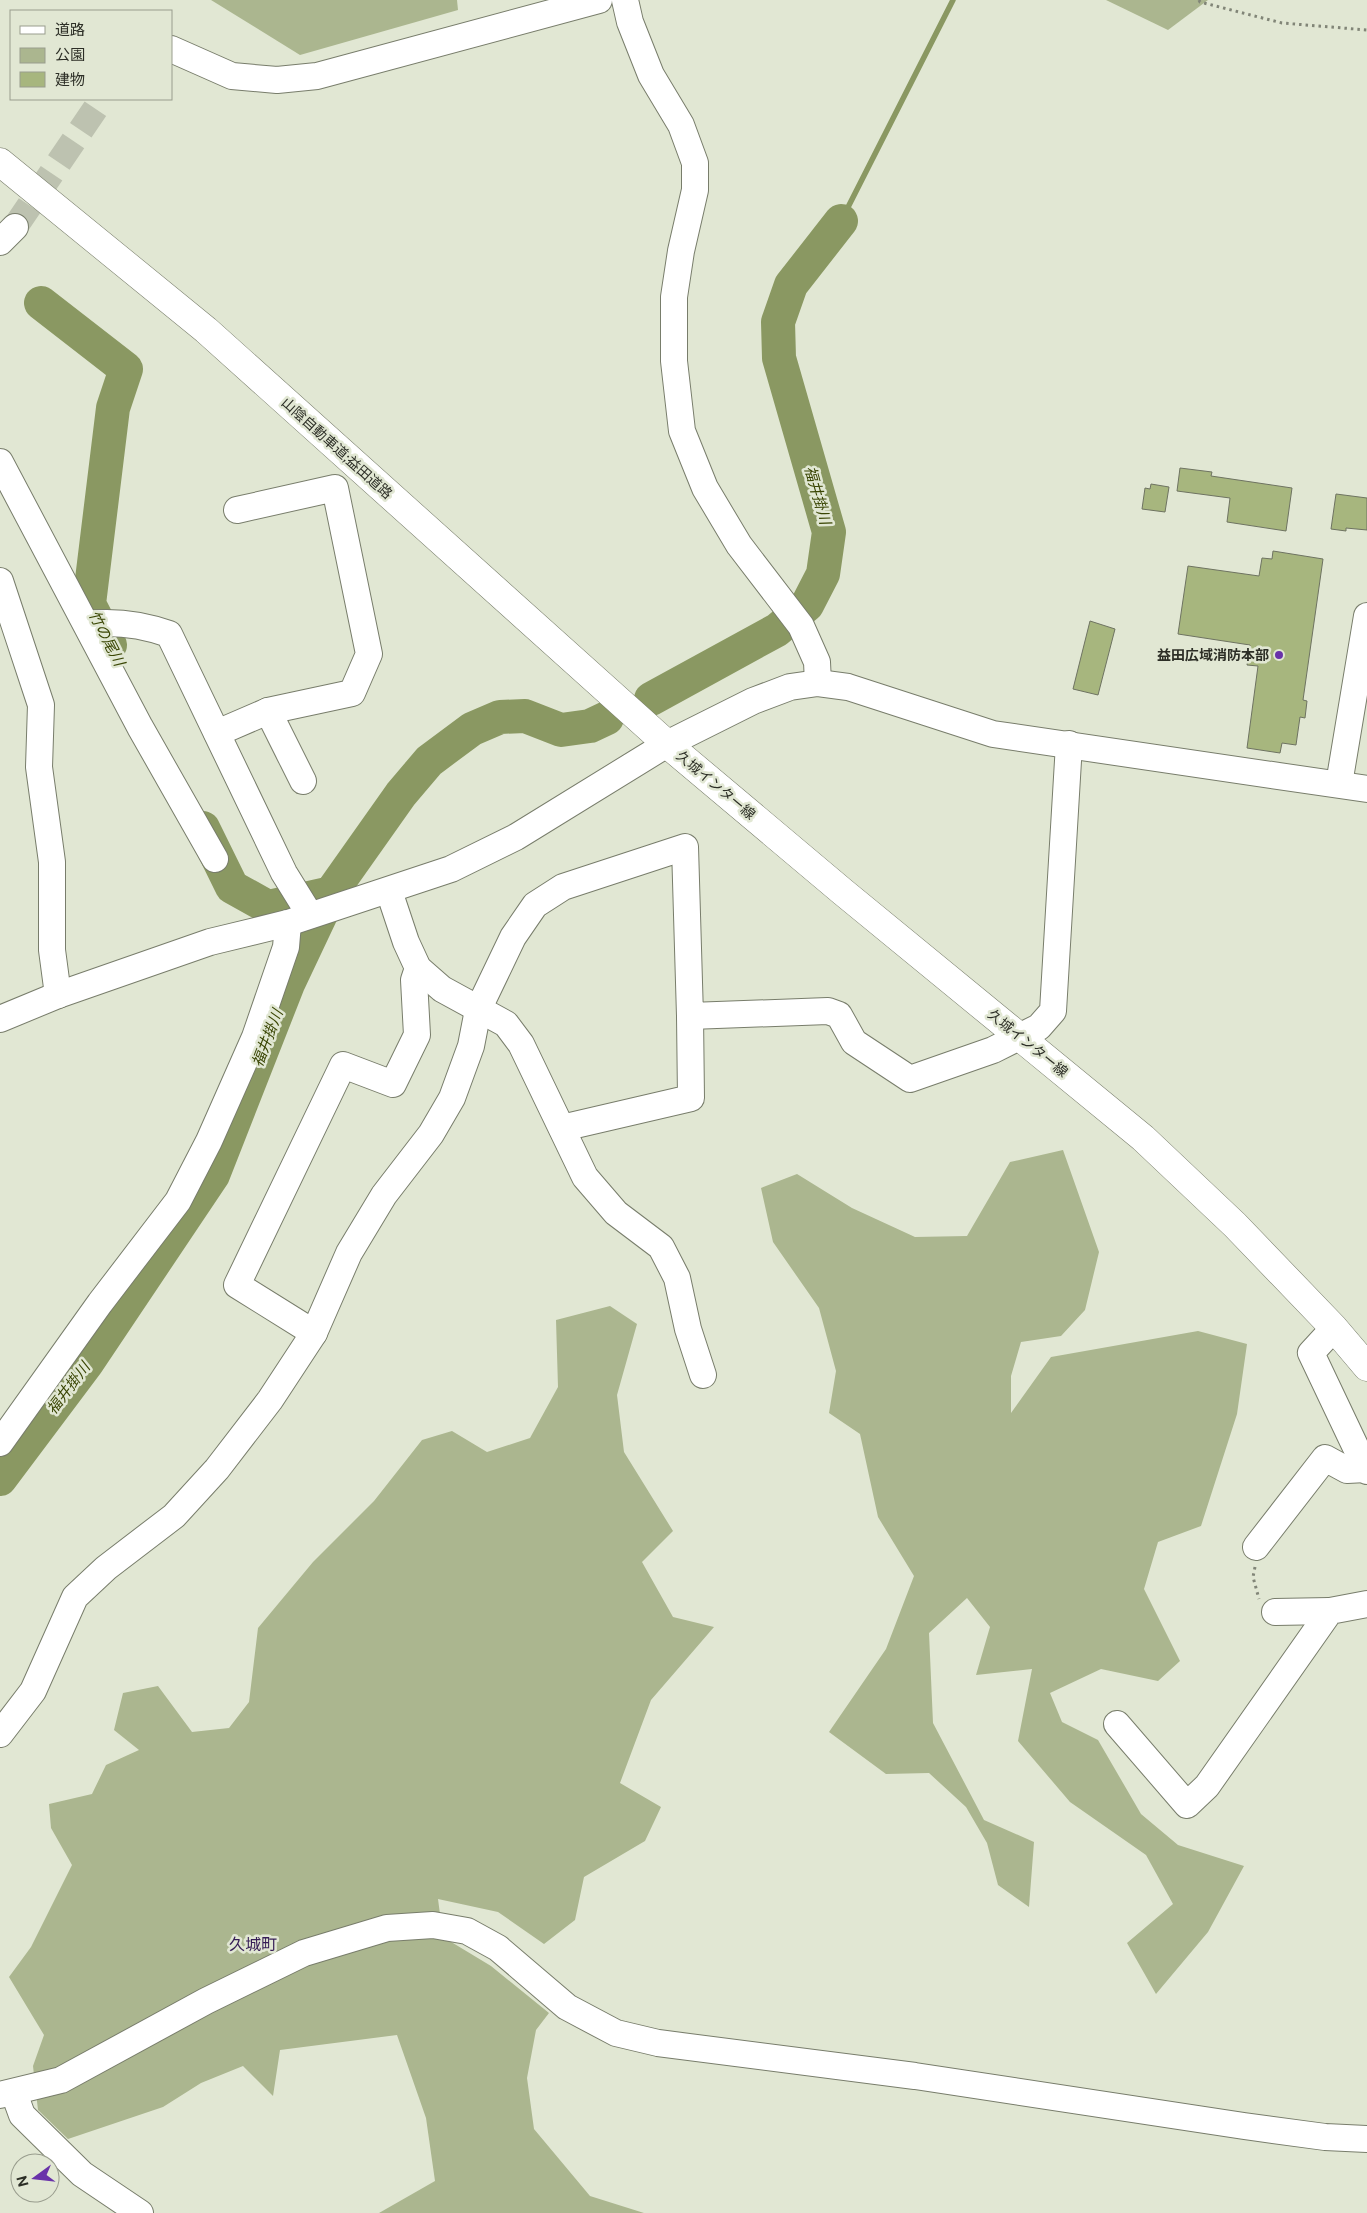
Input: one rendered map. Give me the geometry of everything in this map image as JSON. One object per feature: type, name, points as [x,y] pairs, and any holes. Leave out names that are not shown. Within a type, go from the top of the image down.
[{"type":"main road","name":"山陰自動車道;益田道路","points":[[0,162],[206,330],[667,744]]},
{"type":"main road","name":"久城インター線","points":[[667,744],[843,892],[1143,1138],[1235,1225],[1334,1328],[1367,1367]]},
{"type":"street","points":[[172,49],[232,76],[285,79],[317,76],[599,0]]},
{"type":"street","points":[[625,0],[630,22],[651,75],[680,126],[695,163],[694,190],[681,251],[674,297],[674,361],[682,431],[705,488],[740,545],[801,626],[817,662],[818,683]]},
{"type":"street","points":[[0,462],[48,557],[86,624],[140,727],[215,859]]},
{"type":"street","points":[[217,733],[268,711],[352,694],[369,654],[335,488],[237,510]]},
{"type":"street","points":[[0,581],[41,705],[39,767],[52,862],[52,950],[58,995]]},
{"type":"street","points":[[1339,784],[1367,616]]},
{"type":"street","points":[[0,1443],[100,1303],[178,1201],[255,1038],[286,947],[299,919],[284,873],[169,634],[151,627],[100,622],[86,624]]},
{"type":"street","points":[[0,1019],[58,995],[210,942],[299,919],[389,891],[451,869],[516,837],[667,744],[753,701],[790,687],[818,683],[848,686],[993,734],[1367,788]]},
{"type":"street","points":[[268,711],[303,781]]},
{"type":"street","points":[[690,1016],[828,1011],[839,1015],[854,1042],[910,1079],[993,1050],[1039,1027],[1053,1010],[1069,744]]},
{"type":"street","points":[[0,1734],[33,1690],[75,1597],[106,1568],[174,1516],[217,1468],[270,1400],[314,1333],[349,1253],[384,1195],[431,1134],[452,1098],[471,1046],[478,1010],[513,937],[535,905],[563,887],[685,847],[691,1098],[562,1128]]},
{"type":"street","points":[[389,891],[406,942],[418,968],[442,990],[506,1024],[521,1044],[585,1177],[616,1213],[661,1247],[677,1278],[688,1329],[703,1375]]},
{"type":"street","points":[[314,1333],[237,1285],[343,1065],[393,1084],[417,1035],[414,980],[418,968]]},
{"type":"street","points":[[1256,1546],[1325,1458],[1347,1470],[1366,1470],[1311,1353],[1334,1328]]},
{"type":"street","points":[[1275,1612],[1330,1611],[1367,1604]]},
{"type":"street","points":[[1117,1724],[1187,1805],[1207,1786],[1330,1611]]},
{"type":"street","points":[[140,2213],[82,2174],[22,2115],[7,2094],[60,2080],[206,2001],[304,1953],[387,1928],[434,1925],[467,1930],[498,1948],[567,2007],[616,2033],[658,2043],[915,2076],[1325,2137],[1367,2139]]},
{"type":"path","points":[[1199,0],[1282,24],[1367,30]]},
{"type":"path","points":[[1256,1546],[1257,1558],[1253,1577],[1257,1597],[1275,1612]]},
{"type":"green space","points":[[211,0],[457,0],[458,10],[300,55]]},
{"type":"green space","points":[[1106,0],[1208,0],[1168,30]]},
{"type":"green space","points":[[1063,1150],[1099,1252],[1085,1310],[1061,1336],[1021,1342],[1011,1376],[1011,1413],[1051,1357],[1198,1331],[1247,1344],[1237,1414],[1201,1526],[1158,1542],[1144,1589],[1180,1661],[1158,1681],[1101,1669],[1050,1693],[1062,1722],[1098,1740],[1141,1814],[1178,1845],[1244,1866],[1208,1932],[1156,1994],[1127,1943],[1173,1904],[1146,1855],[1070,1802],[1018,1741],[1032,1669],[976,1675],[990,1627],[967,1598],[929,1633],[933,1723],[984,1820],[1034,1842],[1029,1907],[998,1885],[987,1843],[966,1807],[929,1773],[886,1774],[829,1732],[886,1649],[914,1576],[878,1517],[860,1434],[829,1413],[836,1371],[819,1308],[773,1242],[761,1188],[797,1174],[852,1208],[915,1237],[967,1236],[1010,1162]]},
{"type":"green space","points":[[610,1306],[637,1324],[617,1395],[624,1452],[673,1531],[642,1562],[673,1617],[714,1627],[651,1700],[620,1783],[661,1807],[645,1841],[584,1877],[575,1920],[544,1944],[498,1912],[438,1899],[443,1937],[491,1966],[549,2013],[536,2030],[527,2078],[534,2129],[590,2196],[644,2213],[379,2213],[435,2181],[426,2118],[397,2035],[280,2050],[273,2096],[243,2066],[201,2083],[163,2107],[68,2139],[38,2110],[33,2066],[44,2035],[9,1977],[31,1947],[72,1865],[51,1828],[49,1804],[92,1794],[106,1765],[139,1750],[114,1730],[123,1693],[158,1686],[192,1732],[229,1728],[249,1702],[258,1628],[313,1562],[374,1501],[422,1440],[452,1431],[487,1452],[530,1438],[558,1387],[556,1320]]},
{"type":"building","points":[[1180,468],[1212,472],[1211,476],[1292,488],[1286,531],[1227,522],[1230,498],[1177,491]]},
{"type":"building","points":[[1151,484],[1169,487],[1165,512],[1142,509],[1145,488],[1150,489]]},
{"type":"building","points":[[1336,494],[1367,498],[1367,530],[1346,528],[1346,531],[1331,529]]},
{"type":"building","name":"益田広域消防本部","points":[[1273,551],[1323,559],[1303,700],[1307,701],[1305,718],[1300,717],[1296,745],[1282,743],[1280,753],[1247,748],[1258,666],[1247,665],[1250,645],[1178,634],[1188,566],[1259,576],[1262,558],[1272,559]]},
{"type":"building","points":[[1090,621],[1115,629],[1098,695],[1073,689]]},
{"type":"waterway","points":[[841,221],[953,0]]},
{"type":"waterway","name":"福井掛川","points":[[651,699],[777,630],[807,605],[823,574],[829,532],[779,358],[778,322],[791,285],[841,221]]},
{"type":"waterway","name":"竹の尾川","points":[[41,303],[126,369],[113,408],[89,604],[110,645]]},
{"type":"waterway","name":"福井掛川","points":[[0,1479],[87,1363],[213,1175],[288,984],[331,893],[401,794],[429,761],[472,729],[500,717],[525,716],[561,730],[590,726],[607,718]]},
{"type":"waterway","name":"竹の尾川","points":[[203,828],[232,887],[268,907],[331,893]]},
{"type":"tunnel","points":[[15,227],[101,100]]},
{"type":"place","name":"益田広域消防本部","points":[[1279,655]]},
{"type":"district","name":"久城町","points":[[253,1944]]}]
